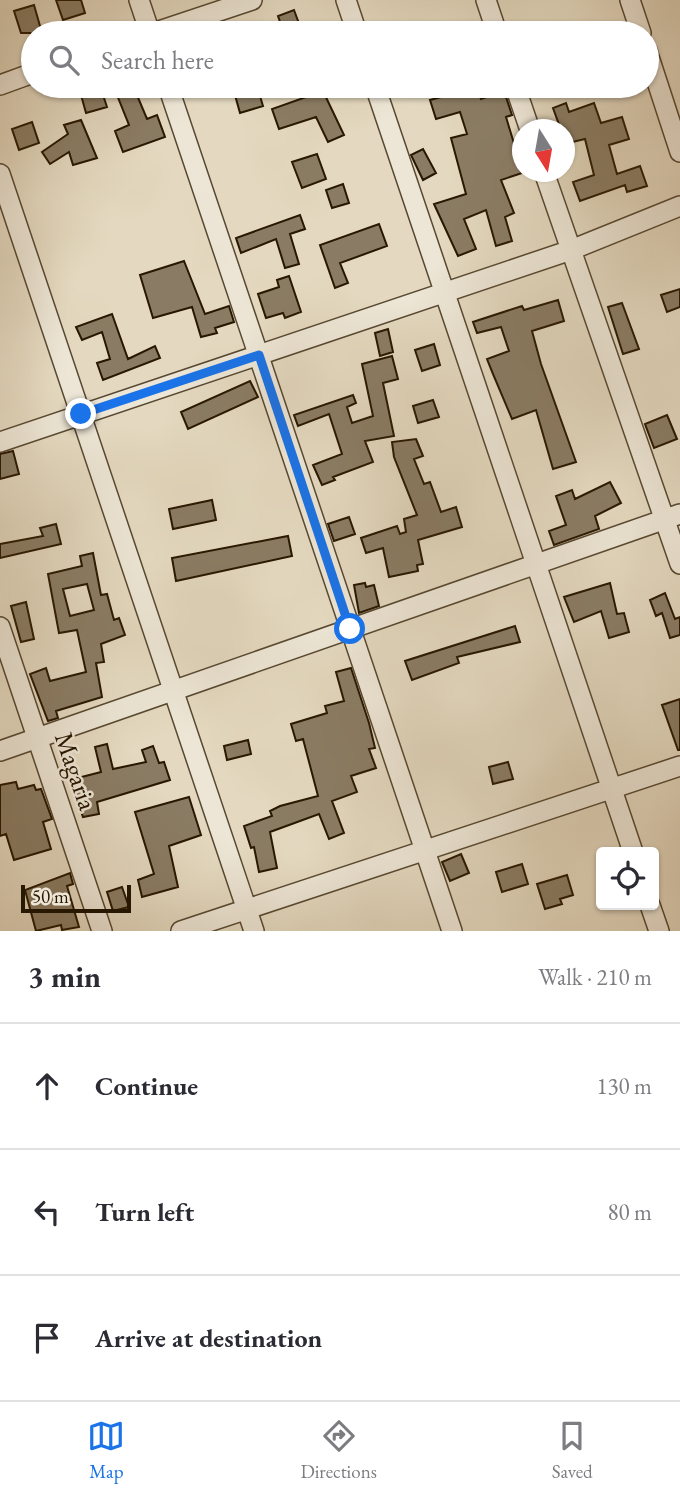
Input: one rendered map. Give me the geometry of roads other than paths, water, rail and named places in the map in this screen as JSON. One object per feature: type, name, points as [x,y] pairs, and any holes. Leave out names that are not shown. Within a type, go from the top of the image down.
[{"type":"street","points":[[139,0],[147,21]]},
{"type":"street","points":[[188,21],[252,0]]},
{"type":"street","points":[[346,0],[353,21]]},
{"type":"street","points":[[486,0],[493,21]]},
{"type":"street","points":[[630,0],[637,21]]},
{"type":"street","points":[[0,85],[21,78]]},
{"type":"street","points":[[659,88],[680,152]]},
{"type":"street","points":[[172,98],[452,931]]},
{"type":"street","points":[[379,98],[631,847]]},
{"type":"street","points":[[519,98],[526,119]]},
{"type":"street","points":[[0,174],[254,931]]},
{"type":"street","points":[[547,182],[672,516],[680,564]]},
{"type":"street","points":[[0,442],[571,250],[680,206]]},
{"type":"street","points":[[0,751],[672,516]]},
{"type":"street","name":"Magaria","points":[[0,627],[102,931]]},
{"type":"street","points":[[181,931],[680,766]]},
{"type":"street","points":[[652,910],[659,931]]}]
